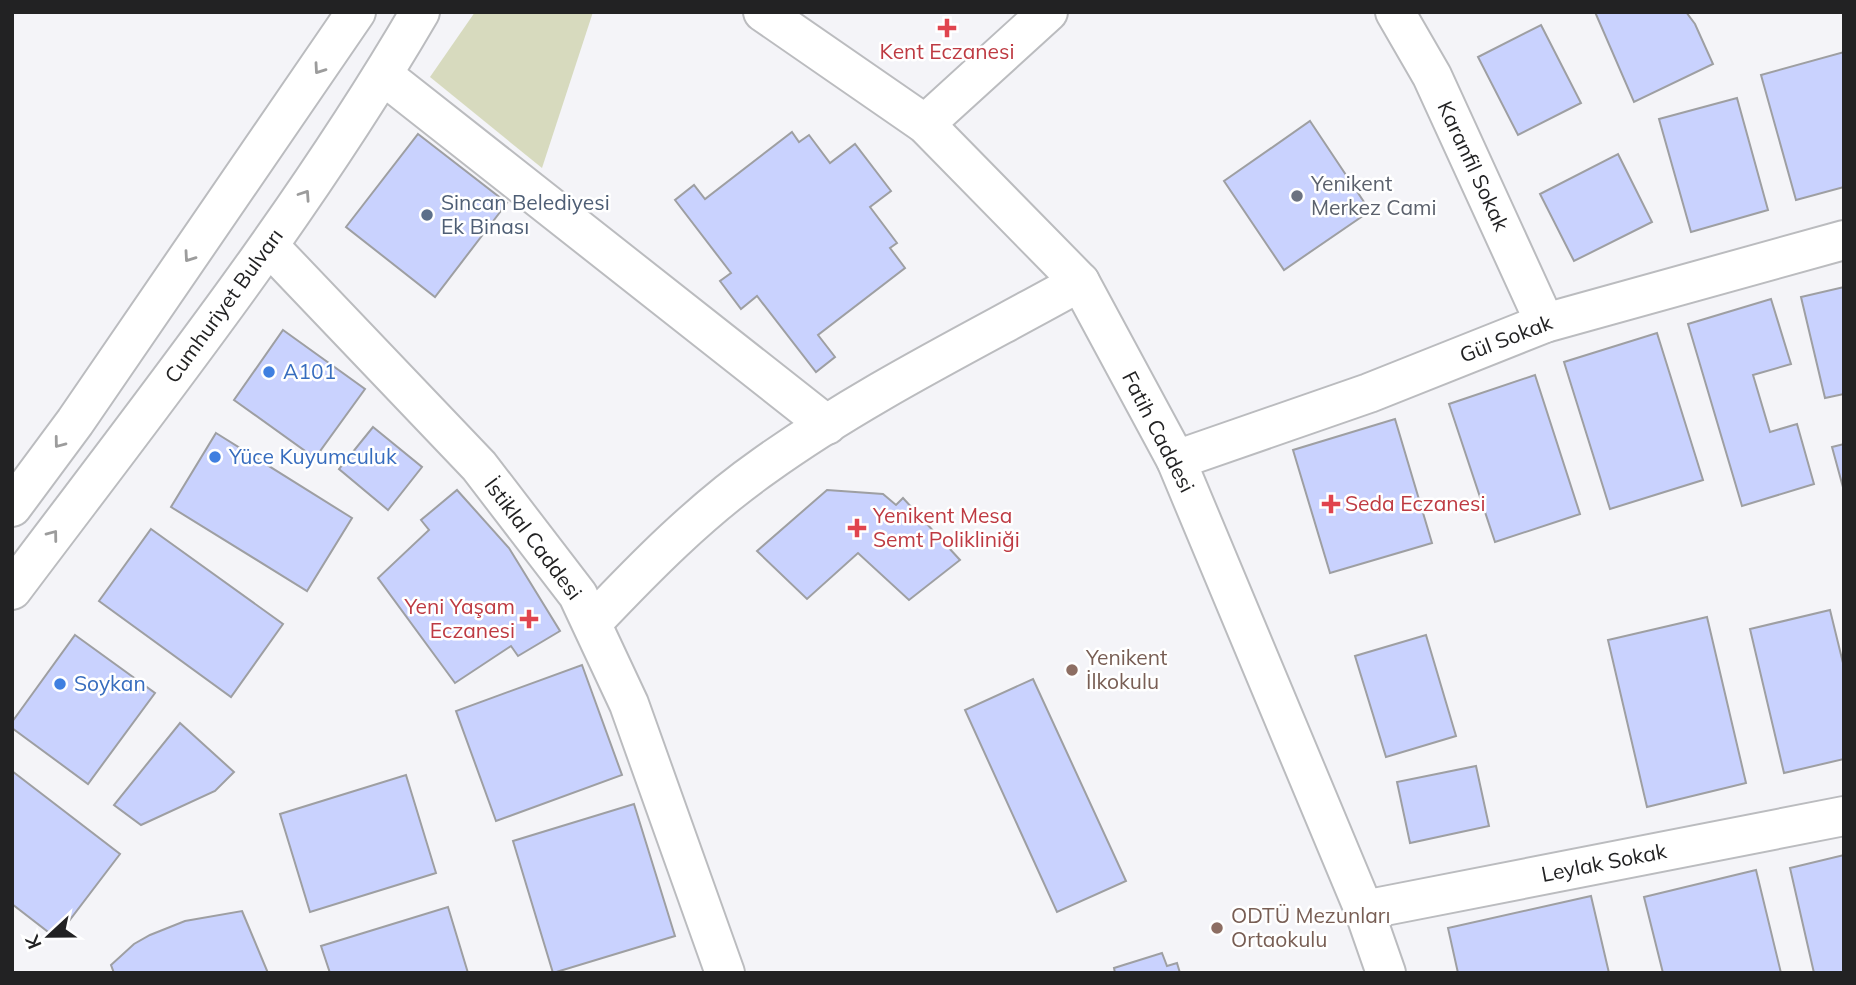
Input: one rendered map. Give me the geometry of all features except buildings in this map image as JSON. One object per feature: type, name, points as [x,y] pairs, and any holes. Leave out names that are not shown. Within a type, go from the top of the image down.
[{"type":"street","points":[[12,507],[83,411],[356,12]]},
{"type":"street","name":"Cumhuriyet Bulvarı","points":[[12,590],[270,247],[383,75],[420,12]]},
{"type":"street","name":"Fatih Caddesi","points":[[763,12],[925,124],[1080,282],[1175,460],[1364,910],[1386,973]]},
{"type":"street","points":[[925,124],[1048,12]]},
{"type":"street","name":"Karanfil Sokak","points":[[1395,12],[1432,76],[1545,323]]},
{"type":"street","points":[[383,75],[827,425]]},
{"type":"street","name":"Gül Sokak","points":[[1175,460],[1369,393],[1545,323],[1844,240]]},
{"type":"street","name":"İstiklal Caddesi","points":[[270,247],[479,466],[578,595],[629,704],[725,973]]},
{"type":"street","points":[[592,623],[662,550],[763,466],[827,425],[1080,282]]},
{"type":"street","name":"Leylak Sokak","points":[[1364,910],[1844,816]]},
{"type":"green space","points":[[475,12],[593,12],[542,168],[430,77]]},
{"type":"place","name":"Kent Eczanesi","points":[[947,28]]},
{"type":"place","name":"Yenikent Merkez Cami","points":[[1297,196]]},
{"type":"place","name":"Sincan Belediyesi Ek Binası","points":[[427,215]]},
{"type":"place","name":"A101","points":[[269,372]]},
{"type":"place","name":"Yüce Kuyumculuk","points":[[215,457]]},
{"type":"place","name":"Seda Eczanesi","points":[[1331,504]]},
{"type":"place","name":"Yenikent Mesa Semt Polikliniği","points":[[857,528]]},
{"type":"place","name":"Yeni Yaşam Eczanesi","points":[[529,619]]},
{"type":"place","name":"Yenikent İlkokulu","points":[[1072,670]]},
{"type":"place","name":"Soykan","points":[[60,684]]},
{"type":"place","name":"ODTÜ Mezunları Ortaokulu","points":[[1217,928]]}]
